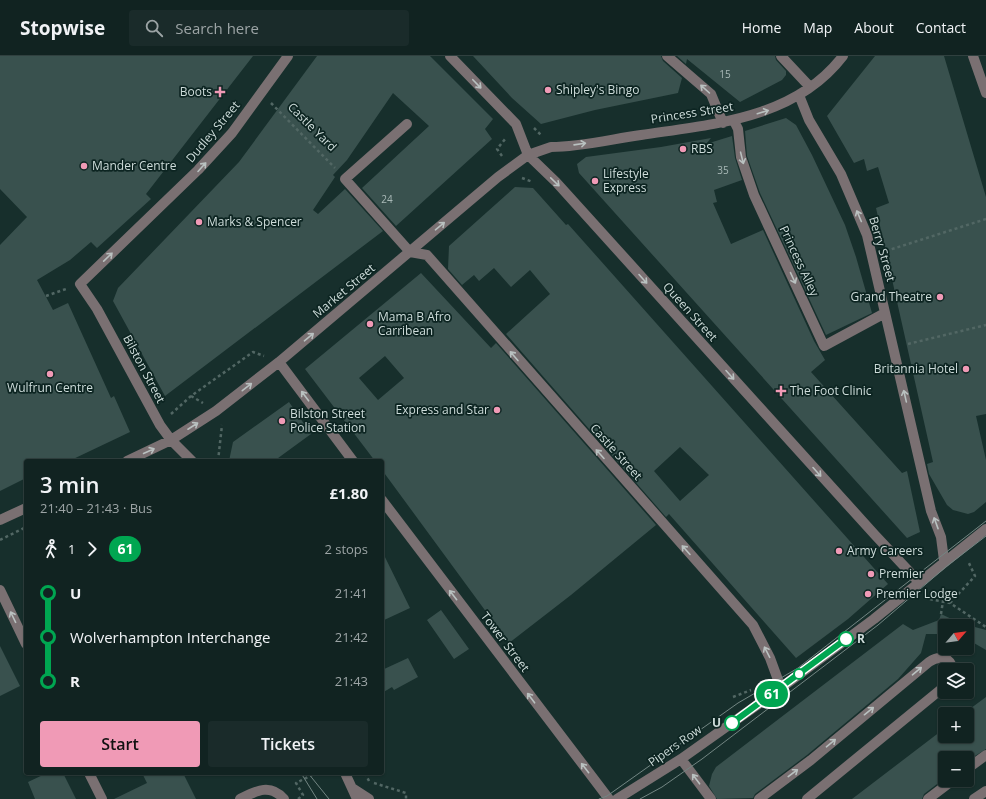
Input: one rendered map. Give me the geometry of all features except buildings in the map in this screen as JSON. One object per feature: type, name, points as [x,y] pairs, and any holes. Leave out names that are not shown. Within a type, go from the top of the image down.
[{"type":"street","name":"Dudley Street","points":[[80,284],[198,170],[232,133],[288,56]]},
{"type":"street","name":"Queen Street","points":[[450,56],[516,124],[528,155],[556,182],[869,530],[915,584]]},
{"type":"street","points":[[667,56],[711,94],[723,123]]},
{"type":"street","points":[[781,56],[810,87]]},
{"type":"street","name":"Princess Street","points":[[528,155],[550,147],[723,123],[768,111],[799,95],[810,87],[837,64],[843,56]]},
{"type":"street","points":[[973,56],[986,93]]},
{"type":"street","name":"Berry Street","points":[[799,95],[808,120],[842,174],[867,235],[932,511],[941,537],[944,560]]},
{"type":"street","name":"Princess Alley","points":[[734,120],[738,129],[741,157],[754,194],[824,346],[885,313]]},
{"type":"street","points":[[407,124],[345,178],[410,252]]},
{"type":"street","name":"Market Street","points":[[130,459],[171,440],[216,411],[280,362],[498,177],[528,155]]},
{"type":"street","name":"Castle Street","points":[[410,252],[427,255],[591,444],[753,625],[770,658],[781,688]]},
{"type":"street","name":"Bilston Street","points":[[80,284],[97,309],[160,425],[171,440],[190,459]]},
{"type":"street","points":[[280,362],[352,459]]},
{"type":"street","name":"Tower Street","points":[[384,503],[609,799]]},
{"type":"street","points":[[0,520],[24,509]]},
{"type":"street","name":"Pipers Row","points":[[617,799],[681,759],[781,688],[874,619],[944,560],[986,528]]},
{"type":"street","points":[[0,590],[24,640]]},
{"type":"street","points":[[759,799],[811,760],[934,658],[943,658],[951,663]]},
{"type":"street","points":[[807,799],[938,692]]},
{"type":"street","points":[[974,764],[986,755]]},
{"type":"street","points":[[681,759],[711,799]]},
{"type":"street","points":[[90,775],[102,799]]},
{"type":"street","points":[[345,775],[357,799]]},
{"type":"street","points":[[928,799],[944,787]]},
{"type":"street","points":[[352,788],[369,799]]},
{"type":"street","points":[[240,799],[264,789],[281,796]]},
{"type":"street","points":[[974,799],[986,791]]},
{"type":"path","name":"Castle Yard","points":[[261,93],[345,178]]},
{"type":"path","points":[[872,256],[986,219]]},
{"type":"path","points":[[46,296],[80,284]]},
{"type":"path","points":[[894,348],[986,325]]},
{"type":"path","points":[[160,425],[191,396],[253,352],[280,362]]},
{"type":"path","points":[[218,459],[223,420]]},
{"type":"path","points":[[0,540],[24,528]]},
{"type":"path","points":[[950,603],[975,576],[960,549]]},
{"type":"path","points":[[915,584],[922,598],[950,603],[986,627]]},
{"type":"path","points":[[941,614],[943,602]]},
{"type":"path","points":[[298,799],[303,796],[296,783],[312,775]]},
{"type":"path","points":[[366,775],[369,781],[406,793],[406,799]]},
{"type":"tram line","points":[[599,799],[607,796],[738,703],[798,668],[986,521]]},
{"type":"tram line","points":[[640,799],[662,787],[702,759],[878,625],[947,566],[986,536]]},
{"type":"tram line","points":[[302,775],[317,799]]},
{"type":"tram line","points":[[310,775],[329,799]]},
{"type":"bus line","name":"61","points":[[732,723],[846,639]]},
{"type":"place","name":"Shipley's Bingo","points":[[548,90]]},
{"type":"place","name":"Boots","points":[[220,92]]},
{"type":"place","name":"RBS","points":[[683,149]]},
{"type":"place","name":"Mander Centre","points":[[84,166]]},
{"type":"place","name":"Lifestyle Express","points":[[595,181]]},
{"type":"place","name":"Marks & Spencer","points":[[199,222]]},
{"type":"place","name":"Grand Theatre","points":[[940,297]]},
{"type":"place","name":"Mama B Afro Carribean","points":[[370,324]]},
{"type":"place","name":"Britannia Hotel","points":[[966,369]]},
{"type":"place","name":"Wulfrun Centre","points":[[50,374]]},
{"type":"place","name":"The Foot Clinic","points":[[781,391]]},
{"type":"place","name":"Express and Star","points":[[497,410]]},
{"type":"place","name":"Bilston Street Police Station","points":[[282,421]]},
{"type":"place","name":"Army Careers","points":[[839,551]]},
{"type":"place","name":"Premier","points":[[871,574]]},
{"type":"place","name":"Premier Lodge","points":[[868,594]]},
{"type":"place","name":"R","points":[[846,639]]},
{"type":"place","name":"U","points":[[732,723]]}]
